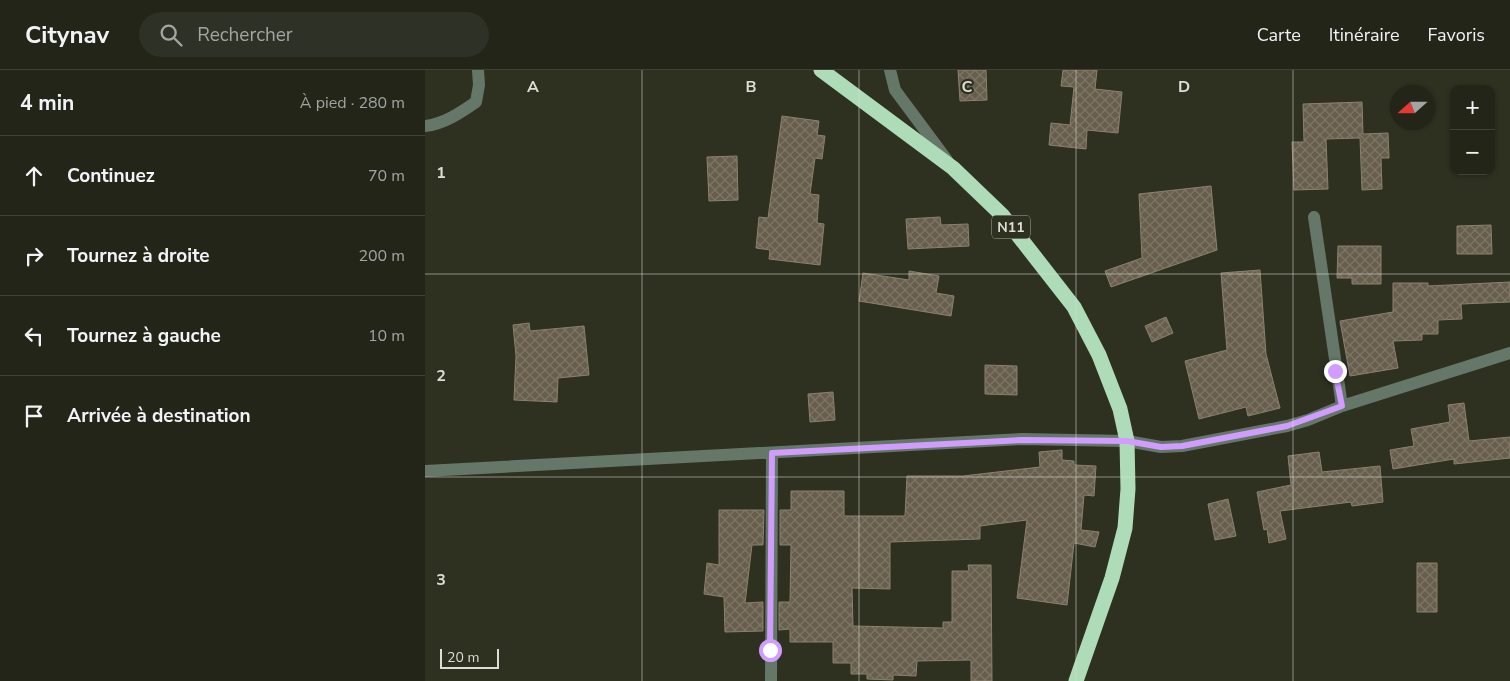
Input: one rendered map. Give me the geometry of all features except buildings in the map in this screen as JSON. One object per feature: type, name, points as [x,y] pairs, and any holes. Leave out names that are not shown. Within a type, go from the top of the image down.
[{"type":"highway","name":"N11","points":[[821,70],[953,168],[1003,216],[1073,307],[1099,355],[1120,409],[1127,441],[1128,489],[1125,528],[1112,578],[1076,681]]},
{"type":"street","points":[[425,126],[455,116],[475,102],[479,86],[478,70]]},
{"type":"street","points":[[890,70],[895,90],[953,168]]},
{"type":"street","points":[[1314,217],[1342,406]]},
{"type":"street","points":[[425,471],[1022,440],[1127,441],[1161,447],[1182,446],[1287,426],[1342,406],[1510,353]]},
{"type":"street","points":[[771,681],[772,453]]},
{"type":"route","points":[[770,650],[772,453],[1022,440],[1127,441],[1161,447],[1182,446],[1287,426],[1308,420],[1342,406],[1335,371]]}]
